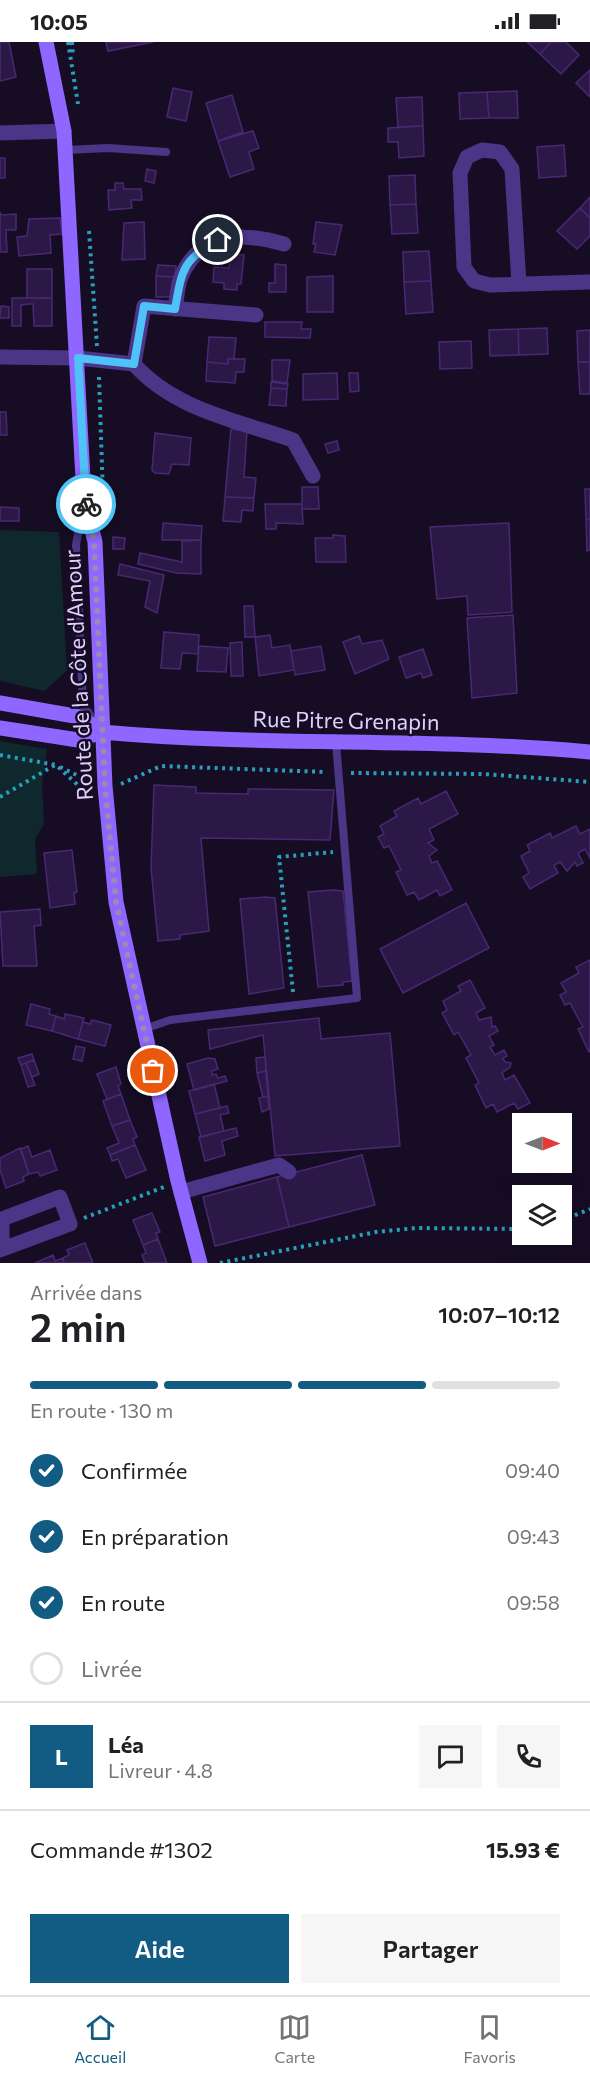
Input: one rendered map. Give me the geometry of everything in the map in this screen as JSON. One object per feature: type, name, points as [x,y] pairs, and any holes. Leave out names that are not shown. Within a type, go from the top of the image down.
[{"type":"main road","name":"Route de la Côte d'Amour","points":[[46,42],[66,150],[84,497],[94,542],[102,732],[116,902],[179,1187],[200,1263]]},
{"type":"main road","name":"Rue Pitre Grenapin","points":[[0,703],[80,717],[102,732]]},
{"type":"main road","name":"Rue Pitre Grenapin","points":[[0,728],[78,740],[102,732],[336,743],[494,745],[590,753]]},
{"type":"street","points":[[0,133],[64,131]]},
{"type":"street","points":[[519,284],[512,169],[500,152],[482,150],[467,157],[460,172],[464,267],[474,281],[490,285],[590,282]]},
{"type":"street","points":[[175,309],[180,279],[194,254],[218,240],[255,236],[284,244]]},
{"type":"street","points":[[134,364],[144,306],[256,315]]},
{"type":"street","points":[[0,357],[78,358],[134,364],[149,381],[192,405],[293,440],[313,476]]},
{"type":"street","points":[[179,1187],[279,1165],[289,1172]]},
{"type":"street","points":[[60,1197],[70,1224],[1,1249],[3,1218],[60,1197]]},
{"type":"lane","points":[[66,150],[108,148],[166,152]]},
{"type":"lane","points":[[153,1026],[170,1020],[357,998],[336,743]]},
{"type":"path","points":[[0,755],[56,765],[0,797]]},
{"type":"path","points":[[120,785],[161,766],[338,773],[484,774],[590,782]]},
{"type":"path","points":[[295,1005],[279,857],[345,851]]},
{"type":"path","points":[[70,1224],[179,1187]]},
{"type":"path","points":[[572,1216],[590,1209]]},
{"type":"path","points":[[220,1263],[376,1232],[416,1228],[512,1229]]},
{"type":"green space","points":[[0,530],[59,532],[67,670],[45,691],[0,681]]},
{"type":"green space","points":[[0,741],[47,749],[42,783],[44,824],[35,839],[37,874],[0,877]]},
{"type":"building","points":[[0,42],[9,42],[16,77],[0,81]]},
{"type":"building","points":[[106,42],[153,42],[108,51]]},
{"type":"building","points":[[527,42],[551,42],[540,54]]},
{"type":"building","points":[[551,42],[566,42],[579,55],[561,74],[540,54]]},
{"type":"building","points":[[590,70],[590,97],[576,83]]},
{"type":"building","points":[[173,88],[192,92],[186,121],[167,117]]},
{"type":"building","points":[[517,91],[518,118],[489,118],[487,92]]},
{"type":"building","points":[[487,92],[489,118],[460,119],[459,93]]},
{"type":"building","points":[[232,95],[243,132],[218,141],[206,103]]},
{"type":"building","points":[[422,97],[423,126],[398,127],[396,98]]},
{"type":"building","points":[[423,126],[424,156],[399,158],[398,142],[388,142],[388,128]]},
{"type":"building","points":[[253,131],[259,148],[249,152],[254,169],[230,177],[218,141]]},
{"type":"building","points":[[564,145],[566,176],[539,178],[537,147]]},
{"type":"building","points":[[0,158],[5,158],[5,178],[0,178]]},
{"type":"building","points":[[147,169],[156,171],[154,183],[145,181]]},
{"type":"building","points":[[415,175],[416,204],[390,205],[389,176]]},
{"type":"building","points":[[115,183],[123,183],[124,189],[141,189],[142,200],[131,200],[132,208],[109,210],[108,190],[115,190]]},
{"type":"building","points":[[590,197],[590,218],[580,208]]},
{"type":"building","points":[[416,204],[418,233],[392,234],[390,205]]},
{"type":"building","points":[[580,208],[590,218],[590,236],[577,249],[557,231]]},
{"type":"building","points":[[0,212],[1,215],[16,214],[16,230],[6,230],[7,252],[0,252]]},
{"type":"building","points":[[60,218],[62,234],[50,235],[51,253],[19,256],[17,237],[27,236],[29,219]]},
{"type":"building","points":[[144,222],[145,259],[122,260],[124,223]]},
{"type":"building","points":[[316,222],[342,225],[335,255],[314,252]]},
{"type":"building","points":[[429,251],[431,281],[404,282],[403,252]]},
{"type":"building","points":[[231,254],[244,255],[241,284],[237,284],[237,290],[224,289],[224,283],[213,282],[214,267],[229,268]]},
{"type":"building","points":[[275,264],[286,265],[286,292],[269,292],[269,283],[275,283]]},
{"type":"building","points":[[158,265],[176,266],[175,277],[156,276]]},
{"type":"building","points":[[27,269],[52,269],[52,298],[27,298]]},
{"type":"building","points":[[156,276],[175,277],[175,297],[156,297]]},
{"type":"building","points":[[333,276],[333,312],[307,312],[307,277]]},
{"type":"building","points":[[431,281],[433,312],[406,314],[404,282]]},
{"type":"building","points":[[12,298],[52,298],[52,326],[34,326],[33,304],[29,304],[21,305],[21,326],[12,326]]},
{"type":"building","points":[[1,306],[9,307],[9,318],[0,318]]},
{"type":"building","points":[[265,322],[302,322],[301,329],[311,329],[310,338],[265,337]]},
{"type":"building","points":[[547,328],[548,354],[519,355],[518,329]]},
{"type":"building","points":[[518,329],[519,355],[490,356],[489,330]]},
{"type":"building","points":[[590,330],[590,362],[578,362],[577,331]]},
{"type":"building","points":[[209,337],[236,338],[234,359],[228,359],[228,364],[207,362]]},
{"type":"building","points":[[471,341],[472,368],[440,369],[439,342]]},
{"type":"building","points":[[228,359],[245,359],[244,372],[236,372],[235,383],[206,381],[207,362],[228,364]]},
{"type":"building","points":[[272,360],[290,360],[287,383],[272,381]]},
{"type":"building","points":[[578,362],[590,362],[590,394],[580,394]]},
{"type":"building","points":[[337,373],[338,399],[303,400],[303,374]]},
{"type":"building","points":[[349,373],[358,373],[359,391],[350,392]]},
{"type":"building","points":[[271,382],[288,384],[287,389],[271,388]]},
{"type":"building","points":[[271,388],[287,389],[286,406],[269,405]]},
{"type":"building","points":[[0,412],[6,412],[7,435],[0,435]]},
{"type":"building","points":[[231,429],[247,431],[244,477],[256,478],[254,498],[225,497]]},
{"type":"building","points":[[155,433],[191,438],[189,465],[172,464],[169,474],[155,473],[152,470]]},
{"type":"building","points":[[337,441],[339,450],[328,453],[325,444]]},
{"type":"building","points":[[302,487],[318,487],[319,509],[302,509]]},
{"type":"building","points":[[585,489],[590,489],[590,519],[586,520]]},
{"type":"building","points":[[225,497],[254,498],[253,511],[242,510],[241,522],[223,521]]},
{"type":"building","points":[[265,504],[302,504],[303,524],[276,523],[276,529],[266,529]]},
{"type":"building","points":[[0,507],[19,508],[19,521],[0,521]]},
{"type":"building","points":[[590,519],[590,550],[587,551],[586,520]]},
{"type":"building","points":[[163,523],[202,526],[201,540],[162,540]]},
{"type":"building","points":[[509,523],[512,612],[468,615],[467,596],[437,599],[430,527]]},
{"type":"building","points":[[333,535],[345,536],[346,562],[316,562],[315,538],[333,538]]},
{"type":"building","points":[[113,537],[125,538],[124,549],[113,549]]},
{"type":"building","points":[[201,540],[201,574],[176,573],[138,564],[140,553],[182,562],[182,541]]},
{"type":"building","points":[[120,564],[164,575],[157,613],[145,607],[150,581],[118,575]]},
{"type":"building","points":[[244,606],[253,606],[255,637],[245,637]]},
{"type":"building","points":[[513,615],[517,693],[472,698],[467,618]]},
{"type":"building","points":[[164,632],[199,635],[198,654],[182,653],[180,669],[161,668]]},
{"type":"building","points":[[270,635],[272,648],[290,645],[294,670],[259,676],[255,637]]},
{"type":"building","points":[[359,636],[362,644],[382,640],[389,659],[355,674],[343,642]]},
{"type":"building","points":[[242,642],[243,676],[231,676],[230,643]]},
{"type":"building","points":[[199,646],[228,648],[226,672],[197,671]]},
{"type":"building","points":[[321,646],[325,670],[295,675],[291,651]]},
{"type":"building","points":[[423,649],[432,675],[423,678],[421,673],[406,678],[399,657]]},
{"type":"building","points":[[154,785],[196,787],[196,793],[248,794],[248,789],[334,790],[330,840],[201,838],[209,931],[180,935],[180,939],[158,941],[151,868]]},
{"type":"building","points":[[446,791],[458,814],[429,829],[434,840],[428,843],[437,850],[429,856],[432,863],[437,861],[452,890],[440,896],[437,890],[419,900],[414,892],[407,895],[396,872],[401,870],[389,846],[384,848],[378,837],[384,834],[380,826],[397,816],[394,811],[418,798],[421,804]]},
{"type":"building","points":[[576,826],[580,834],[590,829],[590,858],[585,849],[578,853],[583,863],[577,866],[575,862],[567,871],[560,862],[554,865],[558,873],[530,889],[523,877],[529,873],[521,856],[530,851],[527,845],[550,833],[552,838]]},
{"type":"building","points":[[72,850],[77,892],[74,893],[75,904],[50,908],[44,853]]},
{"type":"building","points":[[343,891],[352,981],[343,982],[343,985],[318,987],[308,892]]},
{"type":"building","points":[[275,898],[284,988],[249,994],[240,899]]},
{"type":"building","points":[[466,903],[489,948],[403,993],[380,949]]},
{"type":"building","points":[[40,909],[41,925],[34,926],[37,966],[3,966],[0,912]]},
{"type":"building","points":[[590,960],[589,1052],[578,1029],[583,1027],[570,1003],[565,1005],[560,995],[566,992],[561,983],[579,973],[576,967]]},
{"type":"building","points":[[470,980],[485,1008],[476,1013],[479,1020],[491,1017],[492,1027],[495,1026],[498,1031],[489,1036],[494,1045],[490,1047],[495,1055],[504,1050],[507,1056],[503,1058],[505,1062],[511,1063],[510,1067],[502,1073],[505,1080],[514,1075],[530,1103],[518,1109],[514,1103],[497,1112],[493,1104],[486,1108],[475,1085],[479,1083],[466,1058],[471,1055],[458,1032],[454,1035],[442,1013],[447,1010],[443,1001],[461,991],[458,986]]},
{"type":"building","points":[[31,1004],[50,1009],[49,1014],[56,1016],[52,1031],[26,1025]]},
{"type":"building","points":[[65,1014],[84,1018],[78,1039],[52,1031],[56,1016],[64,1019]]},
{"type":"building","points":[[319,1018],[321,1039],[390,1033],[400,1146],[275,1156],[263,1035],[210,1049],[208,1030]]},
{"type":"building","points":[[92,1020],[111,1025],[105,1046],[78,1039],[83,1022],[90,1024]]},
{"type":"building","points":[[76,1046],[85,1048],[82,1061],[73,1059]]},
{"type":"building","points":[[32,1054],[34,1060],[21,1065],[18,1058]]},
{"type":"building","points":[[265,1057],[266,1071],[257,1073],[256,1058]]},
{"type":"building","points":[[208,1058],[215,1059],[218,1069],[212,1071],[212,1075],[216,1074],[218,1078],[225,1076],[227,1081],[194,1090],[187,1064]]},
{"type":"building","points":[[34,1060],[39,1074],[32,1077],[26,1063]]},
{"type":"building","points":[[26,1063],[35,1085],[28,1087],[21,1065]]},
{"type":"building","points":[[116,1067],[121,1084],[118,1086],[121,1094],[107,1099],[97,1074]]},
{"type":"building","points":[[266,1071],[268,1096],[263,1097],[257,1073]]},
{"type":"building","points":[[214,1084],[220,1108],[195,1114],[189,1091]]},
{"type":"building","points":[[121,1094],[130,1120],[112,1126],[103,1101]]},
{"type":"building","points":[[268,1096],[269,1109],[262,1112],[259,1098]]},
{"type":"building","points":[[227,1106],[229,1113],[220,1115],[224,1131],[201,1137],[195,1114]]},
{"type":"building","points":[[130,1120],[137,1137],[133,1139],[135,1145],[110,1155],[107,1148],[119,1143],[112,1126]]},
{"type":"building","points":[[236,1128],[238,1136],[222,1141],[225,1155],[205,1161],[199,1137]]},
{"type":"building","points":[[135,1145],[146,1170],[126,1178],[118,1159],[112,1161],[110,1155]]},
{"type":"building","points":[[28,1146],[32,1157],[50,1150],[57,1170],[40,1176],[38,1172],[29,1174],[21,1149]]},
{"type":"building","points":[[20,1148],[29,1174],[23,1177],[24,1181],[6,1188],[0,1170],[0,1158]]},
{"type":"building","points":[[362,1155],[375,1205],[289,1227],[277,1177]]},
{"type":"building","points":[[277,1177],[289,1227],[215,1246],[203,1197]]},
{"type":"building","points":[[152,1213],[160,1232],[156,1233],[158,1239],[143,1245],[133,1220]]},
{"type":"building","points":[[158,1239],[167,1263],[145,1263],[142,1255],[146,1253],[143,1245]]},
{"type":"building","points":[[85,1243],[93,1263],[64,1263],[63,1258],[69,1255],[67,1250]]},
{"type":"building","points":[[53,1255],[55,1261],[63,1258],[64,1263],[35,1263]]},
{"type":"way so far","points":[[86,504],[94,542],[105,786],[116,902],[153,1071]]},
{"type":"route","points":[[86,504],[78,358],[134,364],[144,306],[175,309],[180,279],[194,254],[218,240]]}]
